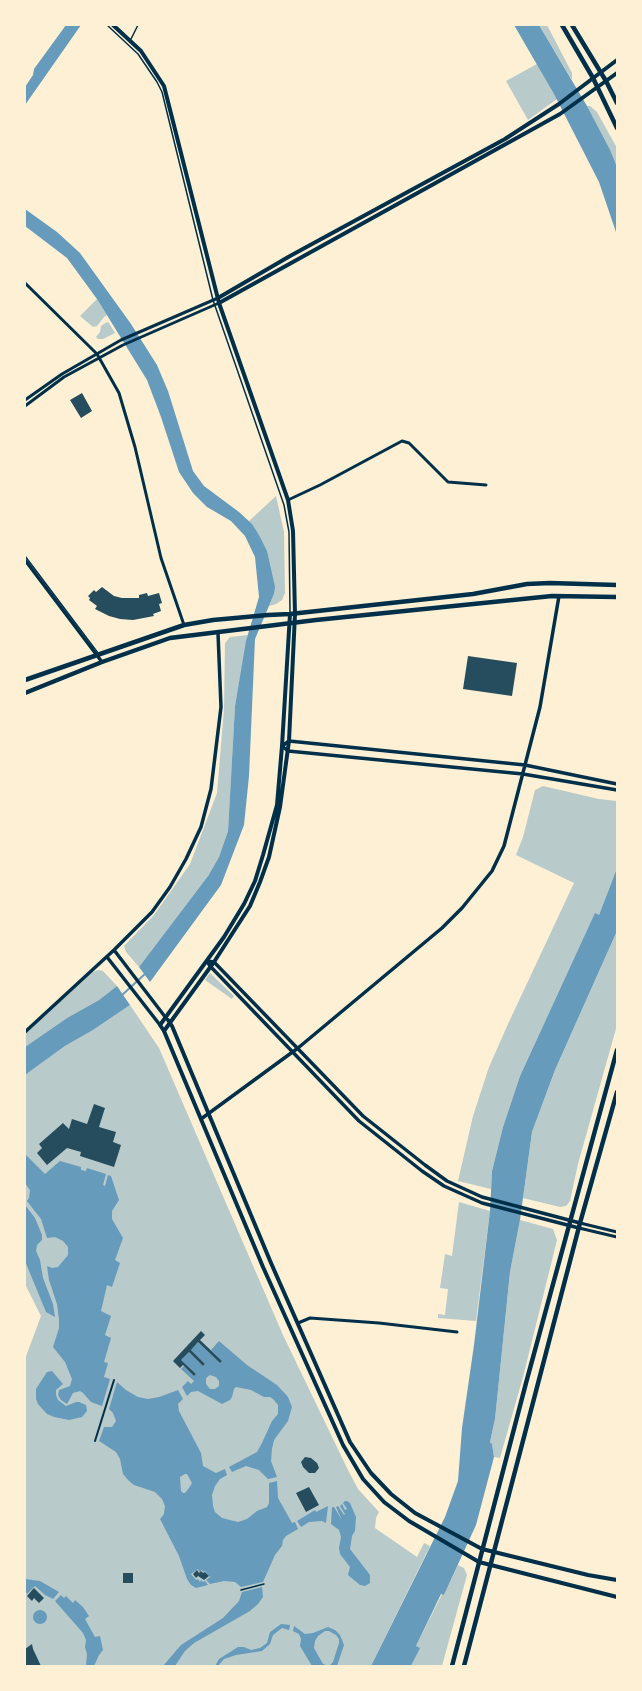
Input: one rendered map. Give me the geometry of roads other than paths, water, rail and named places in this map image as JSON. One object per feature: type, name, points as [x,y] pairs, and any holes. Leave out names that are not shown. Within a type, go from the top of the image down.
[{"type":"main road","points":[[113,25],[141,52],[164,86],[218,298],[217,304],[288,500],[293,531],[292,614],[277,805],[255,881],[240,911],[224,937],[160,1026],[164,1030],[263,1267],[343,1445],[363,1479],[384,1502],[409,1521],[479,1562],[617,1597]]},
{"type":"main road","points":[[562,25],[593,78],[617,128]]},
{"type":"main road","points":[[572,25],[606,81],[617,103]]},
{"type":"main road","points":[[218,298],[290,256],[505,139],[557,106],[617,60]]},
{"type":"main road","points":[[217,304],[560,114],[617,73]]},
{"type":"main road","points":[[25,680],[184,625],[213,620],[292,614],[473,594],[527,584],[550,583],[617,585]]},
{"type":"main road","points":[[25,692],[102,662],[170,638],[218,633],[262,626],[559,596],[617,597]]},
{"type":"main road","points":[[164,1030],[214,962],[250,906],[269,857],[280,807],[289,741],[291,623]]},
{"type":"main road","points":[[166,1018],[350,1442],[371,1473],[391,1494],[415,1513],[482,1549],[588,1575],[617,1580]]},
{"type":"main road","points":[[452,1666],[482,1549],[617,1050]]},
{"type":"main road","points":[[464,1666],[579,1225],[617,1092]]},
{"type":"street","points":[[25,283],[97,354],[119,393],[135,447],[161,558],[184,625]]},
{"type":"street","points":[[25,400],[62,374],[121,340],[141,330],[218,298]]},
{"type":"street","points":[[25,406],[64,377],[143,336],[217,304]]},
{"type":"street","points":[[288,500],[320,485],[402,441],[409,443],[448,482],[486,485]]},
{"type":"street","points":[[25,560],[102,662]]},
{"type":"street","points":[[201,1119],[209,1115],[293,1052],[442,928],[474,894],[492,871],[504,846],[524,774],[540,707],[559,596]]},
{"type":"street","points":[[25,1032],[107,957],[152,912],[170,887],[186,859],[201,827],[211,789],[221,707],[218,633]]},
{"type":"street","points":[[617,784],[525,765],[289,741],[282,746],[288,751],[524,774],[617,790]]},
{"type":"street","points":[[114,950],[166,1018]]},
{"type":"street","points":[[107,957],[160,1026]]},
{"type":"street","points":[[207,961],[214,962],[363,1116],[447,1181],[482,1197],[571,1221],[617,1237]]},
{"type":"street","points":[[207,961],[210,966],[359,1121],[444,1186],[482,1203],[570,1226],[579,1225],[617,1232]]},
{"type":"street","points":[[298,1323],[310,1318],[379,1323],[457,1332]]},
{"type":"street","points":[[95,1441],[114,1380]]},
{"type":"lane","points":[[107,25],[138,54],[162,92],[213,300],[217,304],[284,505],[289,532],[292,614]]},
{"type":"lane","points":[[130,42],[138,25]]},
{"type":"lane","points":[[25,556],[97,654]]},
{"type":"water","points":[[66,25],[81,25],[25,105],[25,87],[33,75],[34,69]]},
{"type":"water","points":[[514,25],[539,25],[587,106],[610,150],[617,167],[617,235],[599,182],[554,94]]},
{"type":"water","points":[[25,209],[57,232],[80,253],[131,324],[157,365],[168,391],[193,471],[204,486],[239,512],[252,524],[267,551],[275,587],[274,594],[255,639],[249,776],[244,825],[221,885],[150,982],[139,967],[208,876],[219,857],[228,831],[235,706],[246,641],[259,597],[255,557],[245,536],[231,521],[207,507],[193,493],[179,472],[147,380],[97,299],[67,258],[25,226]]},
{"type":"water","points":[[617,868],[617,931],[555,1070],[532,1132],[520,1220],[510,1272],[495,1419],[490,1442],[492,1444],[494,1457],[476,1525],[444,1595],[441,1594],[416,1646],[420,1648],[411,1666],[371,1666],[445,1517],[458,1481],[462,1428],[474,1345],[490,1211],[492,1171],[503,1127],[520,1076],[595,913],[599,915]]},
{"type":"water","points":[[117,986],[130,1005],[93,1030],[65,1046],[25,1075],[25,1047],[67,1018],[99,1000]]},
{"type":"water","points":[[25,1154],[45,1174],[60,1161],[81,1167],[81,1170],[86,1171],[87,1168],[106,1174],[103,1185],[105,1186],[108,1175],[111,1176],[119,1200],[112,1211],[112,1219],[123,1238],[115,1260],[120,1263],[112,1287],[107,1285],[101,1311],[111,1316],[105,1335],[111,1338],[104,1362],[108,1363],[104,1377],[110,1379],[102,1406],[91,1402],[80,1391],[73,1393],[67,1404],[61,1400],[58,1395],[59,1390],[70,1386],[72,1379],[65,1362],[53,1347],[59,1328],[59,1320],[57,1304],[49,1280],[47,1266],[52,1268],[58,1267],[68,1255],[68,1247],[63,1241],[55,1237],[47,1238],[41,1219],[27,1201],[30,1190],[25,1183]]},
{"type":"water","points":[[25,1205],[35,1218],[42,1235],[42,1240],[37,1245],[36,1251],[40,1260],[43,1278],[53,1304],[55,1317],[46,1312],[25,1261]]},
{"type":"water","points":[[219,1341],[247,1365],[277,1385],[288,1397],[292,1407],[288,1421],[274,1440],[272,1449],[271,1461],[277,1477],[268,1479],[259,1470],[246,1466],[232,1472],[229,1467],[257,1452],[272,1421],[278,1414],[278,1405],[273,1399],[270,1397],[264,1397],[251,1390],[236,1387],[230,1400],[222,1404],[198,1391],[191,1392],[187,1396],[182,1387],[188,1381],[191,1384],[194,1381],[181,1369],[184,1366],[194,1376],[196,1374],[181,1360],[189,1352],[203,1366],[205,1364],[191,1350],[198,1342],[220,1363],[222,1361],[211,1350]],"holes":[[[210,1375],[216,1377],[219,1381],[219,1386],[215,1389],[210,1389],[206,1384],[206,1378]]]},
{"type":"water","points":[[52,1371],[63,1384],[56,1390],[58,1400],[66,1406],[76,1402],[86,1405],[87,1411],[82,1417],[69,1420],[54,1417],[47,1414],[38,1404],[36,1399],[36,1389],[47,1372]]},
{"type":"water","points":[[117,1382],[126,1390],[138,1397],[148,1399],[159,1397],[178,1390],[183,1399],[178,1404],[179,1411],[201,1453],[203,1466],[216,1473],[225,1469],[227,1475],[220,1479],[215,1486],[212,1495],[215,1512],[222,1518],[238,1522],[247,1519],[257,1511],[267,1507],[269,1503],[269,1483],[277,1481],[278,1498],[292,1523],[295,1522],[298,1529],[286,1536],[283,1540],[282,1546],[275,1555],[263,1582],[241,1587],[235,1582],[224,1581],[210,1584],[206,1580],[210,1577],[205,1571],[203,1572],[202,1570],[199,1572],[198,1569],[191,1574],[196,1580],[198,1579],[200,1582],[201,1580],[203,1582],[205,1581],[208,1585],[196,1588],[191,1585],[187,1579],[179,1556],[160,1519],[164,1514],[165,1506],[162,1499],[155,1492],[134,1485],[128,1480],[123,1474],[120,1459],[116,1452],[99,1441],[104,1427],[112,1427],[116,1421],[113,1413],[109,1409]],"holes":[[[187,1474],[192,1483],[185,1493],[183,1493],[181,1491],[180,1477]]]},
{"type":"water","points":[[345,1501],[350,1503],[356,1517],[355,1531],[352,1536],[350,1549],[370,1575],[370,1583],[365,1586],[360,1585],[348,1575],[350,1567],[340,1554],[339,1548],[341,1537],[339,1530],[331,1524],[332,1507],[334,1507],[342,1520],[336,1507],[338,1506],[344,1515],[345,1514],[340,1506],[342,1504],[345,1510],[347,1509],[343,1503]]},
{"type":"water","points":[[328,1506],[326,1523],[322,1521],[309,1522],[301,1527],[297,1521],[315,1510],[316,1512]]},
{"type":"water","points":[[25,1579],[40,1581],[59,1592],[53,1599],[45,1595],[35,1586],[27,1594],[25,1591]]},
{"type":"water","points":[[262,1587],[263,1597],[250,1611],[194,1643],[185,1651],[175,1666],[163,1666],[181,1645],[223,1618],[239,1601],[242,1592]]},
{"type":"water","points":[[61,1595],[64,1598],[66,1596],[73,1603],[75,1600],[83,1607],[89,1616],[85,1619],[95,1637],[100,1636],[103,1650],[94,1666],[86,1666],[86,1640],[83,1633],[55,1601]]},
{"type":"water","points":[[40,1610],[45,1612],[47,1617],[45,1622],[40,1624],[35,1622],[33,1617],[35,1612]]},
{"type":"water","points":[[281,1624],[290,1625],[289,1630],[282,1628],[273,1635],[270,1644],[262,1651],[236,1655],[224,1659],[218,1666],[215,1666],[219,1659],[238,1647],[244,1647],[251,1650],[260,1648],[267,1643],[270,1632]]},
{"type":"water","points":[[294,1626],[305,1634],[313,1633],[328,1627],[335,1630],[340,1635],[344,1645],[337,1666],[329,1666],[312,1666],[300,1646],[301,1639],[299,1634],[293,1631]],"holes":[[[325,1631],[329,1631],[336,1635],[339,1639],[339,1643],[333,1662],[329,1666],[323,1664],[314,1648],[315,1641],[318,1636]]]},
{"type":"waterway","points":[[121,996],[146,973]]}]
